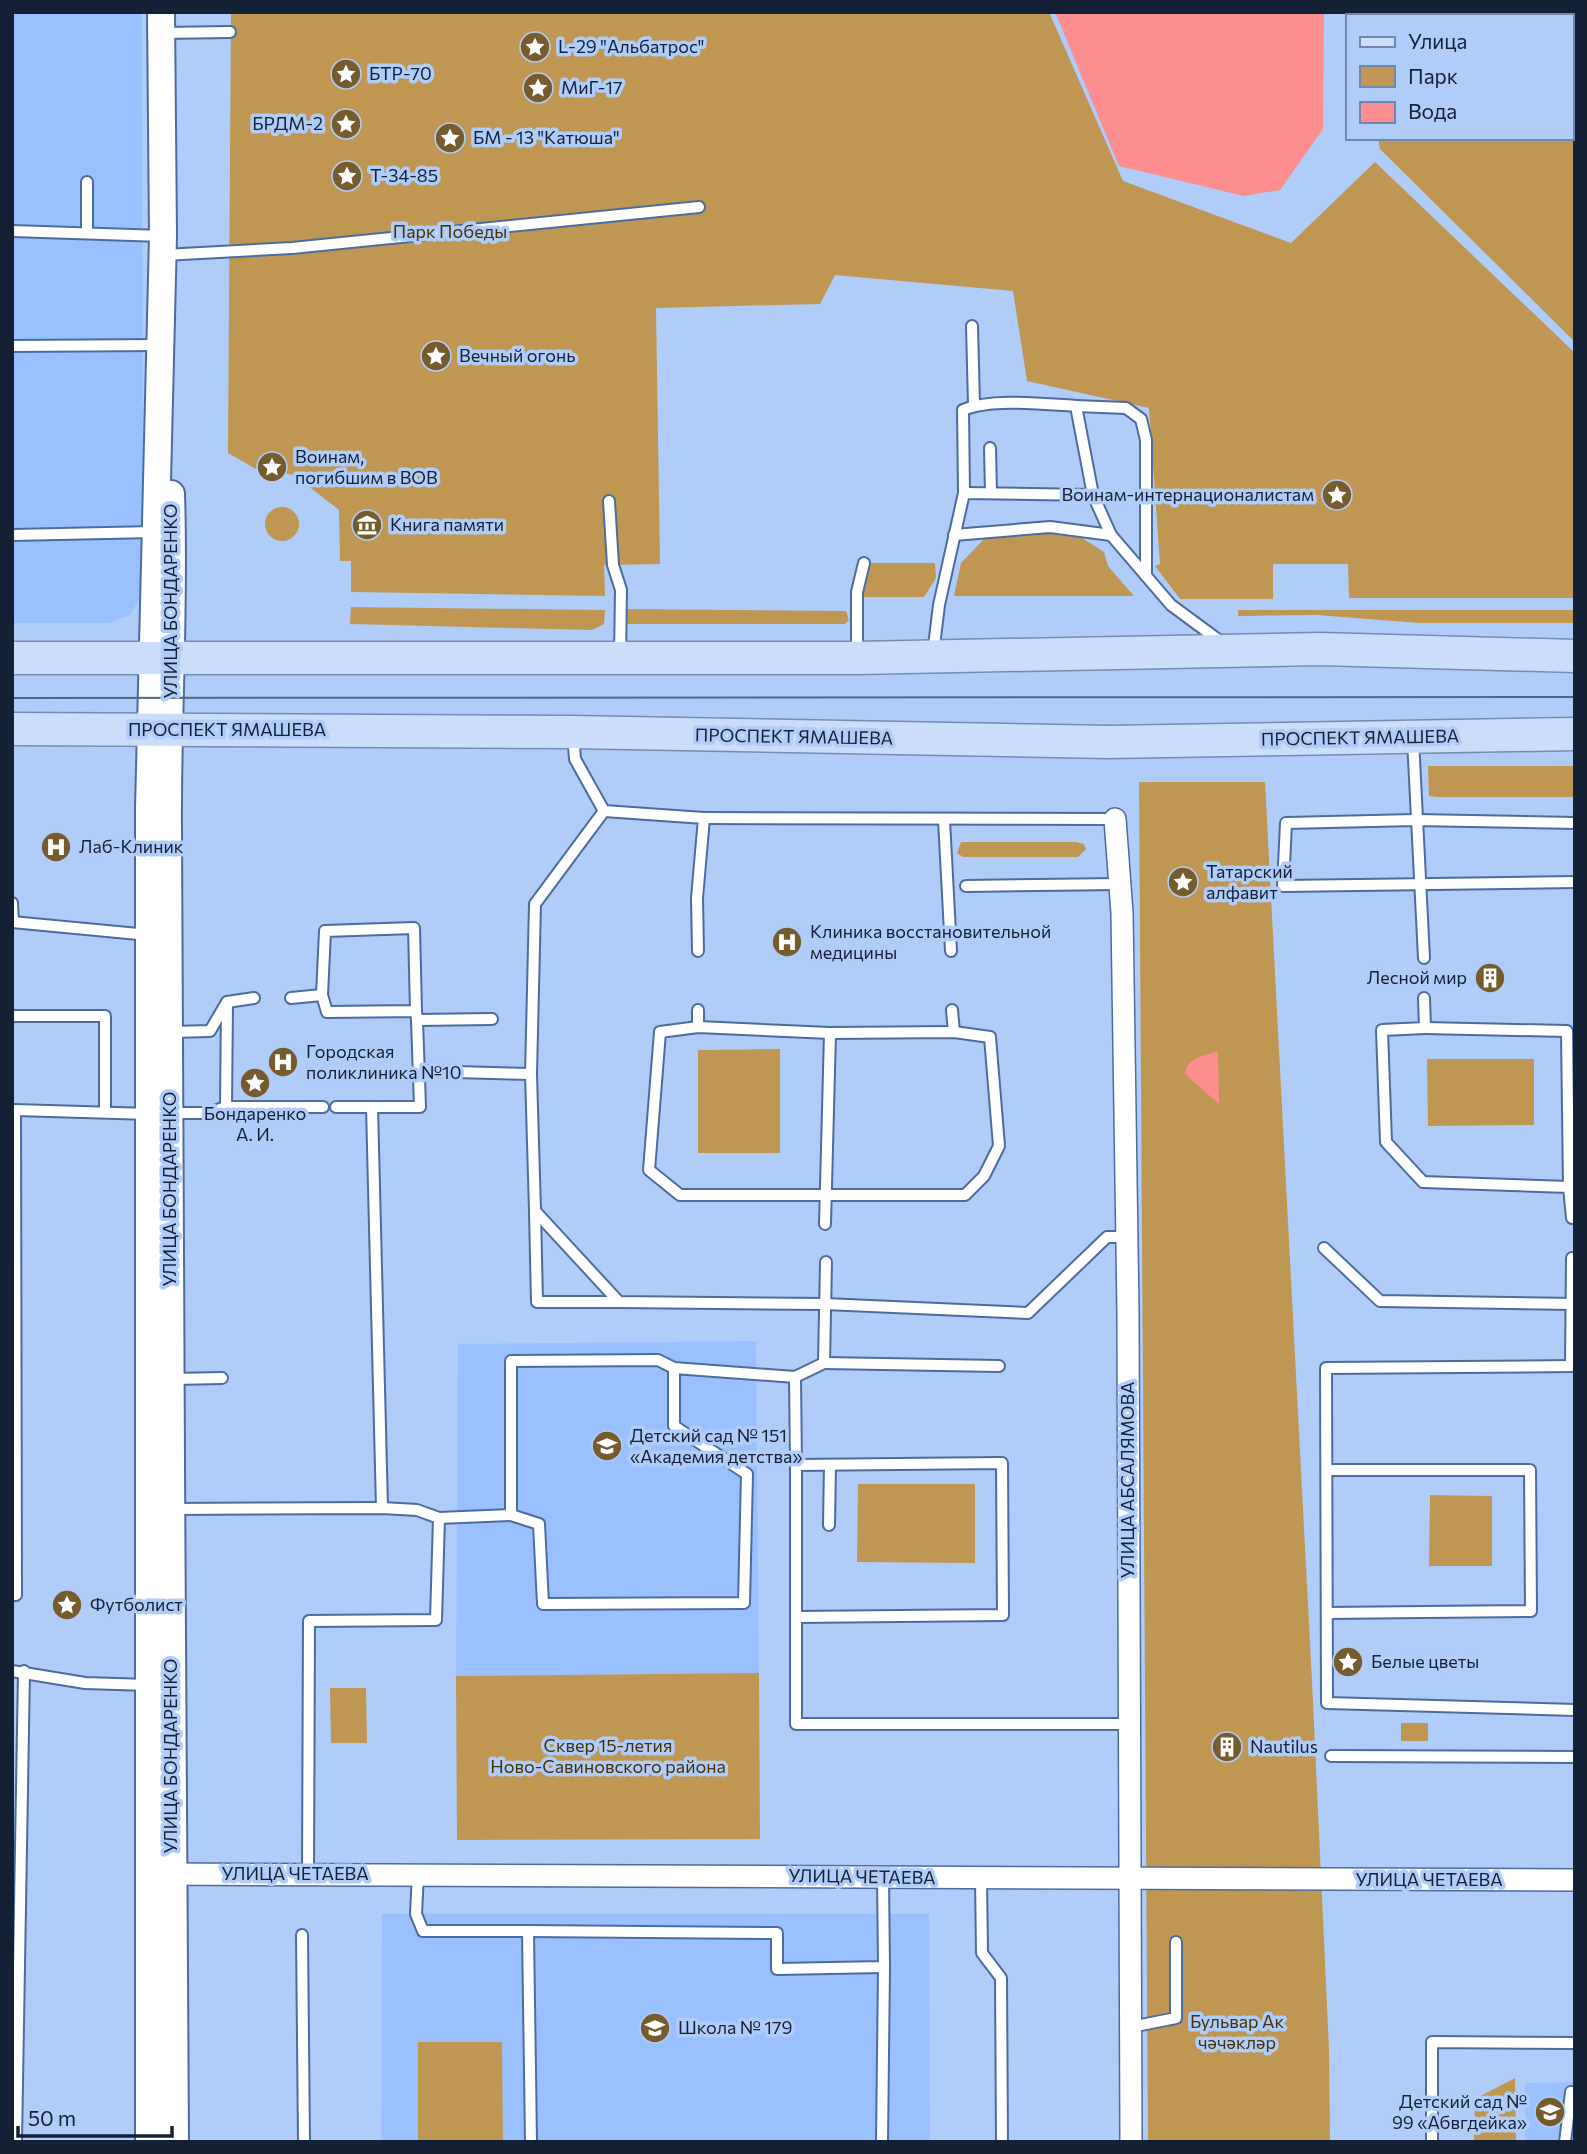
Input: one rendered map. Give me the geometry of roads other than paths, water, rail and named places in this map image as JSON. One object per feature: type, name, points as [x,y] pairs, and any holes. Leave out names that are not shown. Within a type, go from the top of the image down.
[{"type":"main road","points":[[12,658],[857,658],[1232,650],[1575,656]]},
{"type":"main road","name":"ПРОСПЕКТ ЯМАШЕВА","points":[[12,729],[573,732],[1108,742],[1575,734]]},
{"type":"street","name":"УЛИЦА БОНДАРЕНКО","points":[[160,1685],[171,1509],[171,1379],[149,935],[162,658],[173,542],[164,246],[161,23]]},
{"type":"street","name":"УЛИЦА БОНДАРЕНКО","points":[[162,658],[154,533],[164,246]]},
{"type":"street","name":"УЛИЦА БОНДАРЕНКО","points":[[149,2142],[160,1874],[159,1114],[171,1032],[168,827],[160,730]]},
{"type":"street","name":"УЛИЦА АБСАЛЯМОВА","points":[[1115,819],[1122,913],[1127,1237],[1131,2142]]},
{"type":"street","name":"УЛИЦА БОНДАРЕНКО","points":[[160,1874],[175,2142]]},
{"type":"street","name":"УЛИЦА ЧЕТАЕВА","points":[[160,1874],[1575,1880]]},
{"type":"lane","points":[[161,23],[230,32]]},
{"type":"lane","points":[[87,182],[87,233]]},
{"type":"lane","points":[[12,231],[87,233],[164,246],[305,247],[699,207]]},
{"type":"lane","points":[[972,326],[974,405]]},
{"type":"lane","points":[[12,346],[160,345]]},
{"type":"lane","points":[[933,656],[939,605],[964,493],[963,410],[974,405],[1126,408],[1141,419],[1146,440],[1146,576]]},
{"type":"lane","points":[[1076,406],[1093,495],[1111,535],[1171,605],[1232,650]]},
{"type":"lane","points":[[990,448],[991,493]]},
{"type":"lane","points":[[964,493],[1093,495]]},
{"type":"lane","points":[[609,501],[613,565],[621,590],[620,659]]},
{"type":"lane","points":[[954,535],[1050,527],[1111,535]]},
{"type":"lane","points":[[12,535],[154,533]]},
{"type":"lane","points":[[857,658],[858,592],[864,563]]},
{"type":"lane","points":[[573,732],[575,759],[604,811]]},
{"type":"lane","points":[[1413,736],[1415,820],[1424,958]]},
{"type":"lane","points":[[604,811],[704,818],[1115,819]]},
{"type":"lane","points":[[604,811],[535,904],[531,1074],[537,1302],[825,1304],[1028,1313],[1107,1237],[1127,1237]]},
{"type":"lane","points":[[698,951],[696,898],[704,818]]},
{"type":"lane","points":[[944,820],[951,951]]},
{"type":"lane","points":[[1575,823],[1415,820],[1286,823],[1283,886],[1421,882],[1575,882]]},
{"type":"lane","points":[[966,886],[1119,884]]},
{"type":"lane","points":[[12,903],[12,922],[149,935]]},
{"type":"lane","points":[[336,1107],[420,1107],[416,1016],[414,928],[325,931],[322,995],[327,1012],[416,1016],[492,1019]]},
{"type":"lane","points":[[291,998],[322,995]]},
{"type":"lane","points":[[1424,998],[1425,1028]]},
{"type":"lane","points":[[227,1002],[254,999]]},
{"type":"lane","points":[[171,1032],[210,1031],[227,1002]]},
{"type":"lane","points":[[226,1107],[227,1002]]},
{"type":"lane","points":[[698,1010],[698,1027]]},
{"type":"lane","points":[[953,1010],[954,1032]]},
{"type":"lane","points":[[12,1016],[105,1016],[105,1112]]},
{"type":"lane","points":[[698,1027],[831,1033],[954,1032],[990,1037],[999,1146],[984,1175],[965,1195],[680,1195],[649,1170],[660,1032],[698,1027]]},
{"type":"lane","points":[[1572,1187],[1423,1182],[1386,1142],[1382,1030],[1425,1028],[1571,1031],[1572,1187],[1572,1218]]},
{"type":"lane","points":[[825,1224],[831,1033]]},
{"type":"lane","points":[[419,1071],[531,1074]]},
{"type":"lane","points":[[12,1595],[16,1595],[16,1110],[159,1114],[208,1113],[226,1107],[323,1107]]},
{"type":"lane","points":[[372,1107],[382,1508]]},
{"type":"lane","points":[[535,1211],[619,1302]]},
{"type":"lane","points":[[1324,1248],[1380,1301],[1573,1303]]},
{"type":"lane","points":[[1572,1258],[1573,1366],[1326,1368],[1327,1703],[1575,1710]]},
{"type":"lane","points":[[824,1363],[826,1262]]},
{"type":"lane","points":[[511,1515],[511,1360],[658,1360],[674,1368],[795,1377],[824,1363],[999,1366]]},
{"type":"lane","points":[[171,1509],[382,1508],[416,1510],[439,1518],[511,1515],[538,1524],[543,1604],[744,1602],[747,1474],[674,1426],[674,1368]]},
{"type":"lane","points":[[795,1377],[796,1724],[1129,1724]]},
{"type":"lane","points":[[171,1379],[222,1378]]},
{"type":"lane","points":[[796,1465],[1002,1463],[1003,1615],[796,1617]]},
{"type":"lane","points":[[829,1525],[830,1465]]},
{"type":"lane","points":[[1327,1470],[1530,1470],[1531,1586],[1531,1611],[1327,1614]]},
{"type":"lane","points":[[308,1874],[309,1621],[436,1620],[439,1518]]},
{"type":"lane","points":[[16,2142],[18,1671],[85,1683],[160,1685]]},
{"type":"lane","points":[[1331,1756],[1575,1757]]},
{"type":"lane","points":[[418,1874],[416,1914],[424,1931],[777,1933],[777,1969],[884,1967]]},
{"type":"lane","points":[[882,2142],[883,1877]]},
{"type":"lane","points":[[981,1879],[982,1953],[1001,1978],[1002,2142]]},
{"type":"lane","points":[[528,1931],[531,2142]]},
{"type":"lane","points":[[302,1935],[304,2142]]},
{"type":"lane","points":[[1130,2027],[1176,2018],[1176,1942]]},
{"type":"lane","points":[[1432,2142],[1432,2042],[1575,2043]]},
{"type":"lane","points":[[1565,2142],[1571,2092],[1575,2092]]},
{"type":"water","points":[[1055,12],[1324,12],[1323,129],[1280,190],[1244,196],[1119,166]]},
{"type":"water","points":[[1218,1051],[1219,1104],[1185,1074],[1192,1061]]},
{"type":"tram line","points":[[12,698],[1575,697]]},
{"type":"place","name":"L-29 \"Альбатрос\"","points":[[535,47]]},
{"type":"place","name":"БТР-70","points":[[346,74]]},
{"type":"place","name":"МиГ-17","points":[[538,88]]},
{"type":"place","name":"БРДМ-2","points":[[346,124]]},
{"type":"place","name":"БМ - 13 \"Катюша\"","points":[[450,138]]},
{"type":"place","name":"Т-34-85","points":[[347,176]]},
{"type":"place","name":"Вечный огонь","points":[[436,356]]},
{"type":"place","name":"Воинам, погибшим в ВОВ","points":[[272,467]]},
{"type":"place","name":"Воинам-интернационалистам","points":[[1337,495]]},
{"type":"place","name":"Книга памяти","points":[[367,525]]},
{"type":"place","name":"Лаб-Клиник","points":[[56,847]]},
{"type":"place","name":"Татарский алфавит","points":[[1183,882]]},
{"type":"place","name":"Клиника восстановительной медицины","points":[[787,942]]},
{"type":"place","name":"Лесной мир","points":[[1490,978]]},
{"type":"place","name":"Городская поликлиника №10","points":[[283,1062]]},
{"type":"place","name":"Бондаренко А. И.","points":[[255,1083]]},
{"type":"place","name":"Детский сад № 151 «Академия детства»","points":[[607,1446]]},
{"type":"place","name":"Футболист","points":[[67,1605]]},
{"type":"place","name":"Белые цветы","points":[[1348,1662]]},
{"type":"place","name":"Nautilus","points":[[1227,1747]]},
{"type":"place","name":"Школа № 179","points":[[655,2028]]},
{"type":"place","name":"Детский сад № 99 «Абвгдейка»","points":[[1550,2112]]},
{"type":"park label","name":"Парк Победы","points":[[450,232]]},
{"type":"park label","name":"Сквер 15-летия Ново-Савиновского района","points":[[608,1756]]},
{"type":"park label","name":"Бульвар Ак чәчәкләр","points":[[1237,2032]]}]
